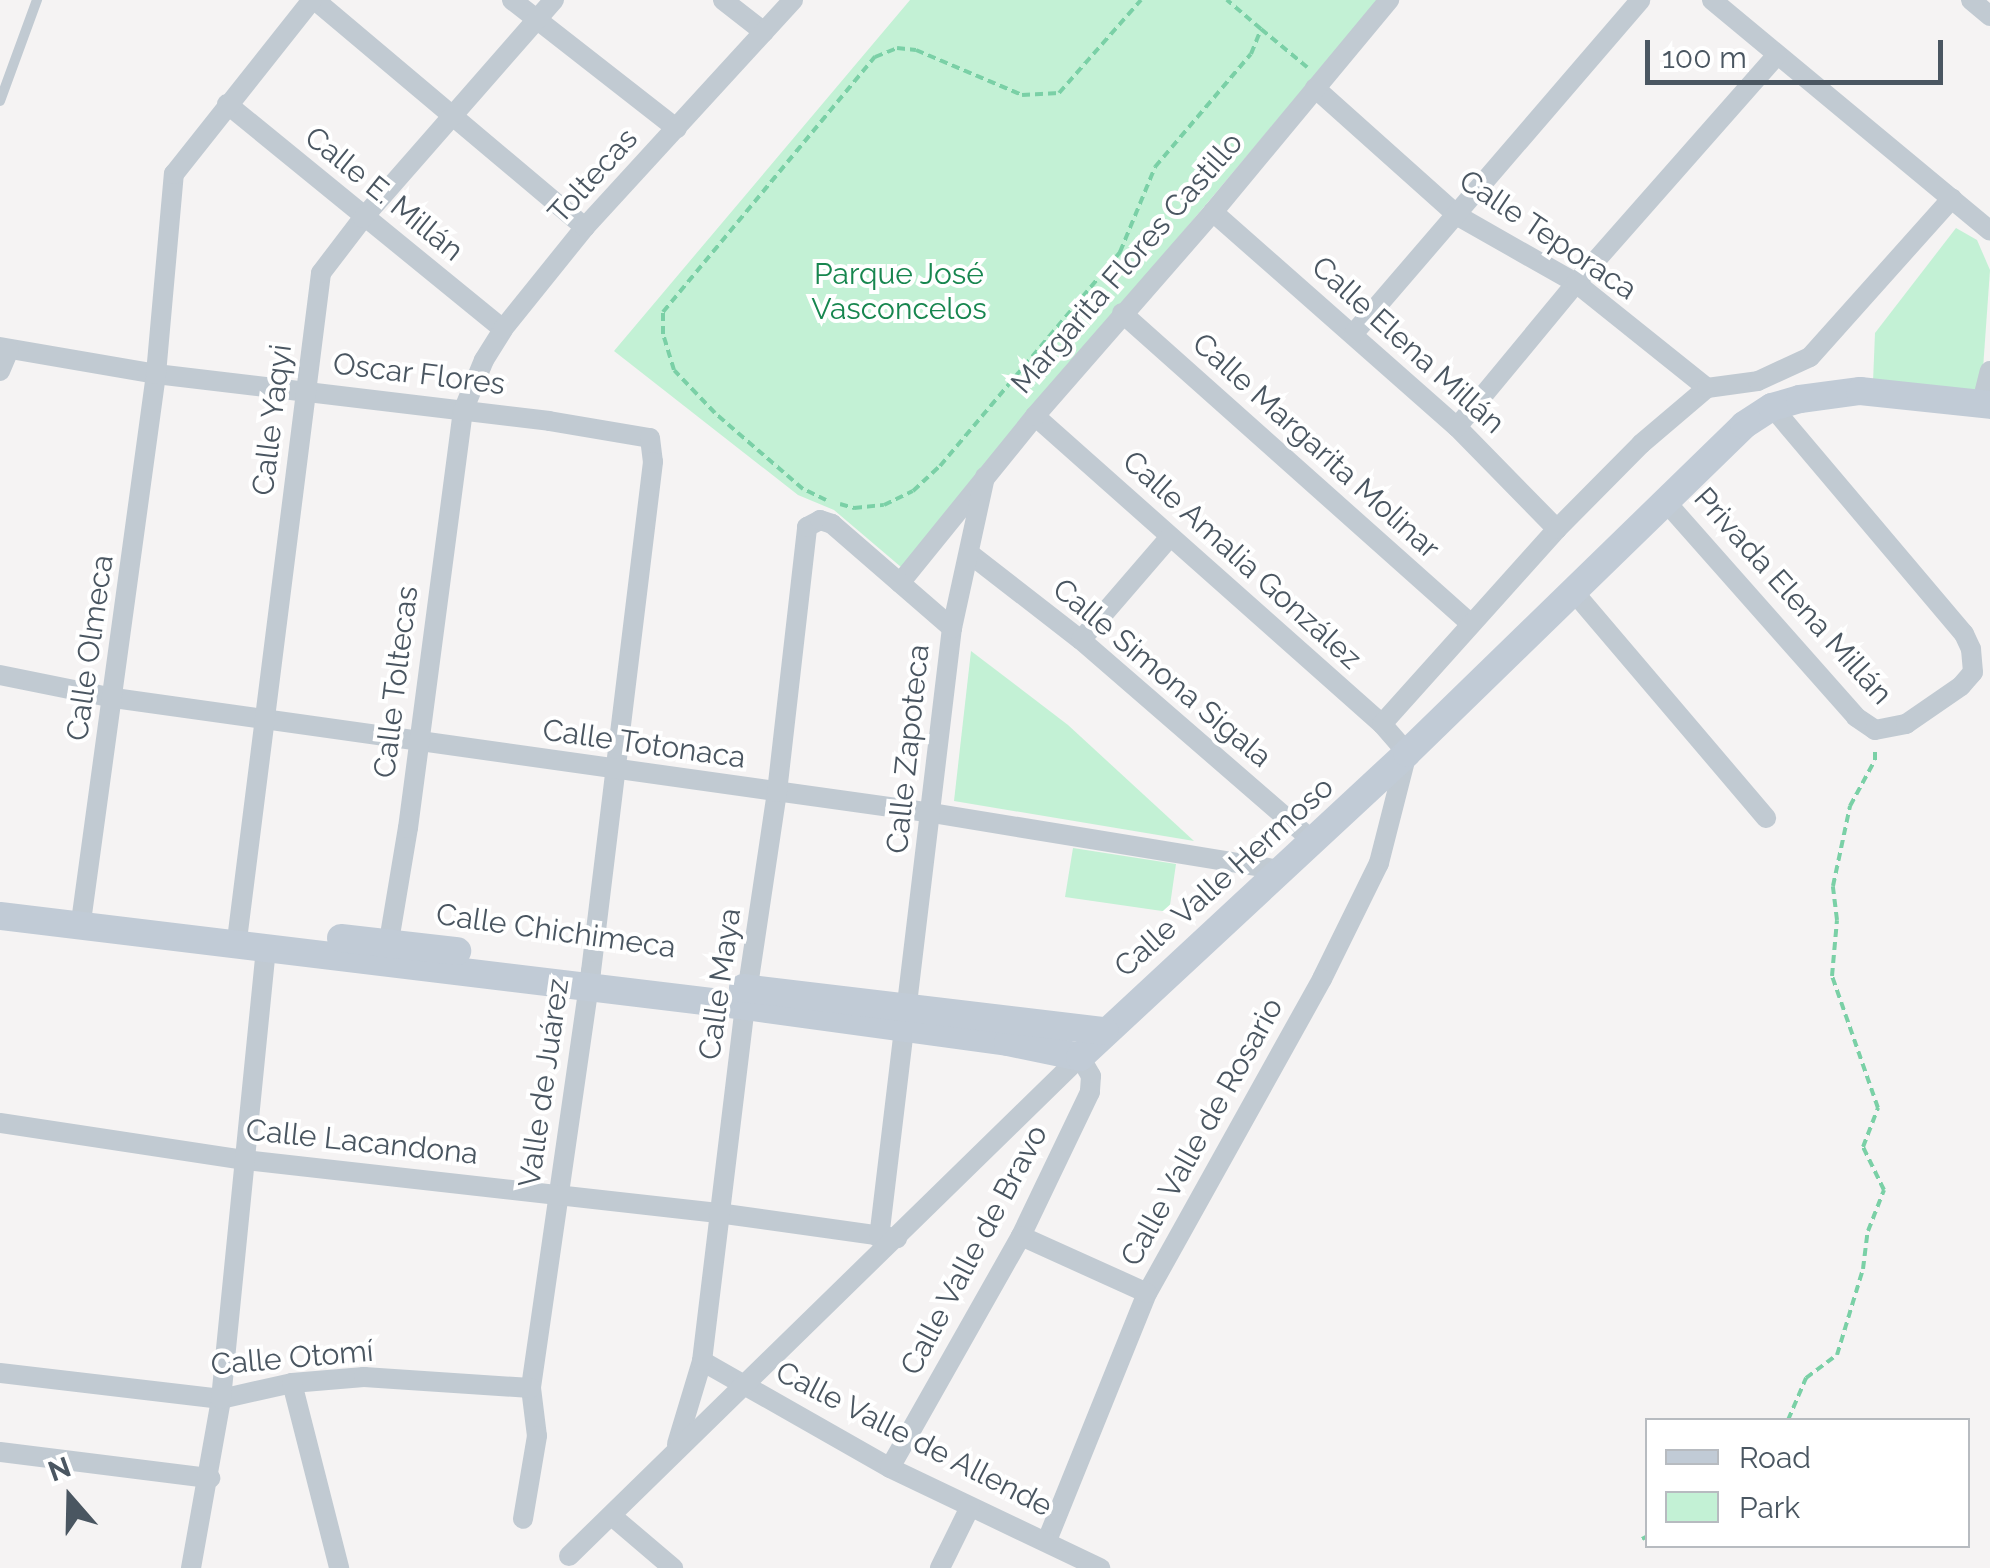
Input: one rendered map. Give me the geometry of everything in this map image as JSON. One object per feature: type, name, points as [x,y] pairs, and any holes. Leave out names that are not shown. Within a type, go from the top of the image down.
[{"type":"main road","name":"Calle Valle Hermoso","points":[[1080,1058],[1104,1031],[1313,841],[1744,425],[1772,407],[1860,391],[1986,404]]},
{"type":"main road","name":"Calle Chichimeca","points":[[0,899],[81,921],[266,950],[387,950]]},
{"type":"main road","name":"Calle Chichimeca","points":[[0,916],[238,932],[904,1017],[1104,1031]]},
{"type":"main road","name":"Calle Chichimeca","points":[[904,1017],[1080,1058]]},
{"type":"street","name":"Calle Olmeca","points":[[81,921],[156,374],[174,174],[314,0]]},
{"type":"street","points":[[314,0],[585,227]]},
{"type":"street","points":[[512,0],[677,129]]},
{"type":"street","name":"Calle Yaqyi","points":[[238,932],[320,274],[363,218],[554,0]]},
{"type":"street","points":[[723,0],[764,32]]},
{"type":"street","name":"Toltecas","points":[[463,411],[503,329],[585,227],[793,0]]},
{"type":"street","name":"Margarita Flores Castillo","points":[[900,582],[1034,416],[1213,212],[1389,0]]},
{"type":"street","points":[[1354,333],[1640,0]]},
{"type":"street","points":[[1712,0],[1990,231]]},
{"type":"street","points":[[1971,0],[1990,16]]},
{"type":"street","points":[[1458,427],[1576,283],[1777,55]]},
{"type":"street","name":"Calle Teporaca","points":[[1318,84],[1458,216],[1576,283],[1707,388]]},
{"type":"street","name":"Calle E. Millán","points":[[228,104],[503,329]]},
{"type":"street","points":[[1382,724],[1470,623],[1641,444],[1707,388],[1758,382],[1810,357],[1952,198]]},
{"type":"street","name":"Calle Elena Millán","points":[[1213,212],[1458,427],[1557,529]]},
{"type":"street","name":"Calle Margarita Molinar","points":[[1122,313],[1470,623]]},
{"type":"street","points":[[0,371],[4,348]]},
{"type":"street","name":"Oscar Flores","points":[[4,348],[156,374],[644,434]]},
{"type":"street","points":[[1986,404],[1990,371]]},
{"type":"street","points":[[1772,407],[1964,634],[1971,649],[1972,672],[1961,686],[1906,724],[1876,730]]},
{"type":"street","name":"Calle Toltecas","points":[[387,950],[463,411]]},
{"type":"street","name":"Calle Amalia González","points":[[1034,416],[1382,724],[1406,752]]},
{"type":"street","name":"Valle de Juárez","points":[[523,1519],[536,1436],[531,1388],[589,979],[653,462],[653,444],[644,434]]},
{"type":"street","name":"Calle Zapoteca","points":[[888,1238],[904,1017],[952,628],[985,477]]},
{"type":"street","name":"Privada Elena Millán","points":[[1666,502],[1856,717],[1876,730]]},
{"type":"street","name":"Calle Maya","points":[[676,1446],[702,1360],[718,1213],[777,792],[807,527],[820,520],[832,524],[900,582]]},
{"type":"street","points":[[1081,640],[1170,538]]},
{"type":"street","name":"Calle Simona Sigala","points":[[970,554],[1081,640],[1313,841]]},
{"type":"street","points":[[900,582],[952,628]]},
{"type":"street","points":[[1573,591],[1766,818]]},
{"type":"street","name":"Calle Totonaca","points":[[0,676],[114,698],[417,744],[932,814],[1280,870]]},
{"type":"street","name":"Calle Valle de Rosario","points":[[1047,1541],[1147,1293],[1322,979],[1379,863],[1406,752]]},
{"type":"street","points":[[191,1568],[210,1478],[221,1398],[266,950]]},
{"type":"street","name":"Calle Valle de Bravo","points":[[890,1468],[1022,1236],[1090,1092],[1091,1076],[1080,1058]]},
{"type":"street","name":"Calle Valle Hermoso","points":[[569,1556],[613,1517],[676,1446],[746,1386],[888,1238],[1080,1058]]},
{"type":"street","name":"Calle Lacandona","points":[[0,1123],[245,1160],[718,1213],[888,1238]]},
{"type":"street","points":[[1022,1236],[1147,1293]]},
{"type":"street","name":"Calle Valle de Allende","points":[[702,1360],[890,1468],[1100,1568]]},
{"type":"street","name":"Calle Otomí","points":[[0,1373],[221,1398],[292,1382],[364,1377],[531,1388]]},
{"type":"street","points":[[292,1382],[339,1568]]},
{"type":"street","points":[[0,1452],[210,1478]]},
{"type":"street","points":[[940,1568],[970,1507]]},
{"type":"street","points":[[613,1517],[673,1568]]},
{"type":"lane","points":[[0,101],[38,0]]},
{"type":"path","points":[[1141,0],[1060,92],[1022,95],[916,50],[896,48],[875,58],[663,312],[662,334],[674,370],[715,413],[803,489],[854,508],[884,505],[914,492],[1120,252],[1155,167],[1234,78],[1252,54],[1261,29]]},
{"type":"path","points":[[1227,0],[1318,84]]},
{"type":"path","points":[[1789,1418],[1806,1378],[1837,1355],[1862,1269],[1868,1230],[1884,1190],[1862,1147],[1878,1108],[1832,976],[1837,920],[1833,886],[1850,806],[1875,760],[1876,730]]},
{"type":"green space","name":"Parque José Vasconcelos","points":[[910,0],[1378,0],[901,567],[834,510],[798,495],[614,351]]},
{"type":"green space","points":[[1956,228],[1977,240],[1990,270],[1981,397],[1873,382],[1875,333]]},
{"type":"green space","points":[[971,651],[1068,725],[1194,841],[954,801]]},
{"type":"green space","points":[[1073,848],[1176,864],[1169,912],[1065,897]]}]
